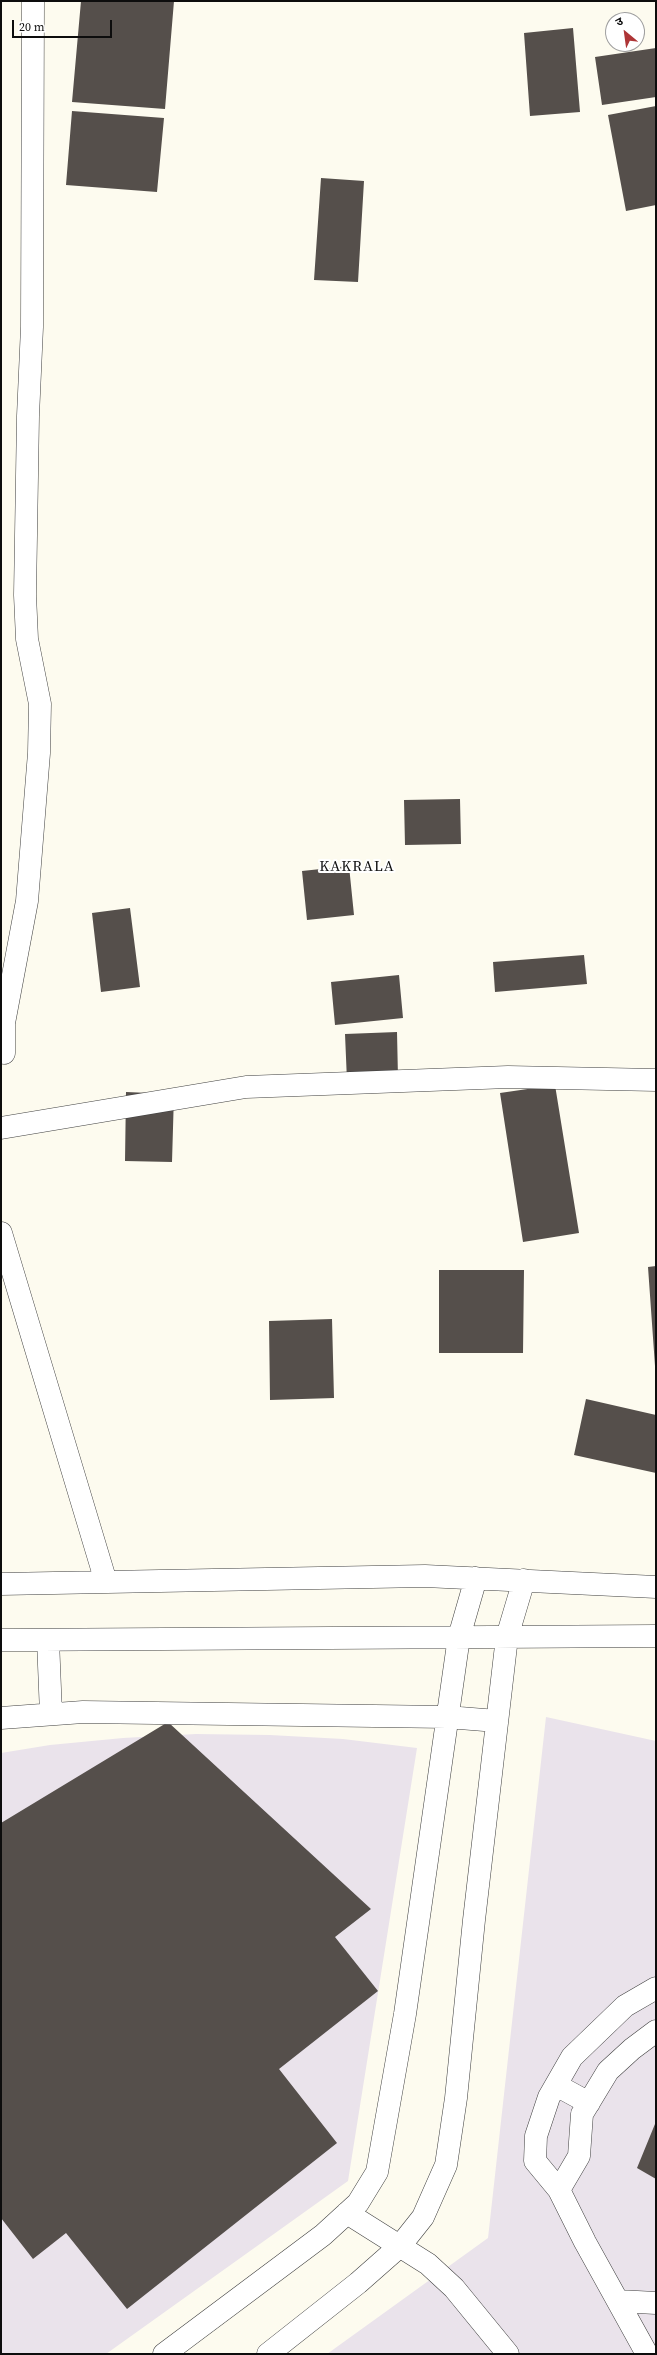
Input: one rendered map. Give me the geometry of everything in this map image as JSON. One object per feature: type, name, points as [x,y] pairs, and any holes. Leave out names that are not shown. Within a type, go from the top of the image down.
[{"type":"street","points":[[4,1053],[4,1023],[27,901],[40,704],[27,639],[25,595],[28,416],[32,327],[33,1]]},
{"type":"street","points":[[1,1128],[246,1087],[508,1077],[656,1080]]},
{"type":"street","points":[[1,1233],[106,1582]]},
{"type":"street","points":[[1,1584],[425,1576],[656,1587]]},
{"type":"street","points":[[164,2354],[323,2235],[358,2202],[377,2172],[405,2014],[459,1637],[476,1578]]},
{"type":"street","points":[[268,2354],[358,2283],[400,2246],[423,2217],[446,2165],[456,2098],[474,1920],[508,1636],[524,1580]]},
{"type":"street","points":[[1,1640],[656,1636]]},
{"type":"street","points":[[48,1640],[51,1714]]},
{"type":"street","points":[[1,1718],[83,1712],[447,1717],[497,1721]]},
{"type":"street","points":[[647,2354],[558,2190],[535,2161],[536,2136],[556,2085],[572,2058],[625,2006],[656,1988]]},
{"type":"street","points":[[558,2190],[579,2156],[582,2114],[608,2071],[632,2049],[656,2032]]},
{"type":"street","points":[[556,2085],[589,2103]]},
{"type":"street","points":[[347,2212],[428,2264],[454,2288],[508,2354]]},
{"type":"street","points":[[618,2301],[656,2303]]},
{"type":"shaded area","points":[[546,1717],[656,1741],[656,2354],[327,2354],[488,2238]]},
{"type":"shaded area","points":[[196,1734],[270,1735],[343,1739],[417,1748],[348,2181],[106,2354],[1,2354],[1,1753],[50,1745],[123,1738]]},
{"type":"building","points":[[81,1],[174,1],[165,109],[72,102]]},
{"type":"building","points":[[573,28],[580,112],[530,116],[524,33]]},
{"type":"building","points":[[656,48],[656,97],[602,105],[595,57],[629,52],[645,52],[645,50]]},
{"type":"building","points":[[656,106],[656,205],[626,211],[608,115]]},
{"type":"building","points":[[72,111],[164,118],[157,192],[66,185]]},
{"type":"building","points":[[321,178],[364,181],[358,282],[314,280]]},
{"type":"building","points":[[460,799],[461,844],[405,845],[404,800]]},
{"type":"building","points":[[349,866],[354,915],[307,920],[302,871]]},
{"type":"building","points":[[130,908],[140,987],[101,992],[92,913]]},
{"type":"building","points":[[584,955],[587,984],[495,992],[493,962]]},
{"type":"building","points":[[399,975],[403,1018],[335,1025],[331,982]]},
{"type":"building","points":[[397,1032],[398,1078],[347,1081],[345,1034]]},
{"type":"building","points":[[555,1085],[579,1233],[523,1242],[500,1093]]},
{"type":"building","points":[[126,1092],[174,1094],[172,1162],[125,1161]]},
{"type":"building","points":[[656,1266],[656,1366],[655,1366],[648,1267]]},
{"type":"building","points":[[439,1270],[524,1270],[523,1353],[439,1353]]},
{"type":"building","points":[[332,1319],[334,1398],[270,1400],[269,1321]]},
{"type":"building","points":[[586,1399],[656,1415],[656,1473],[574,1455]]},
{"type":"building","points":[[168,1722],[371,1909],[335,1937],[378,1991],[279,2069],[337,2143],[127,2309],[66,2233],[33,2259],[1,2218],[1,1823]]},
{"type":"building","points":[[656,2124],[656,2179],[637,2168]]},
{"type":"district","name":"KAKRALA","points":[[357,867]]}]
